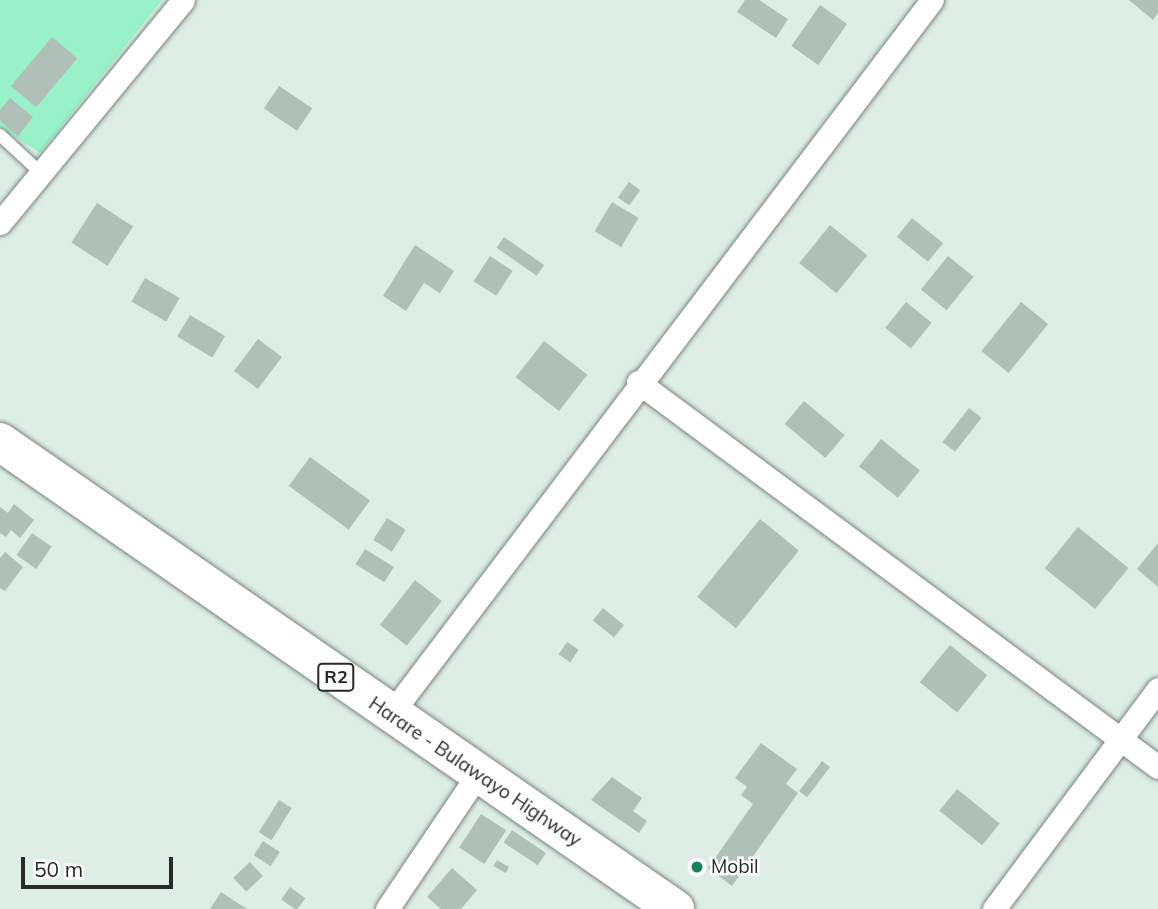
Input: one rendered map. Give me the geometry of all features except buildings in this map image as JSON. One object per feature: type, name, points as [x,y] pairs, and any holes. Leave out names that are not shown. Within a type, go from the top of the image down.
[{"type":"highway","name":"Harare - Bulawayo Highway","points":[[0,442],[390,715],[675,909]]},
{"type":"street","points":[[0,223],[183,0]]},
{"type":"street","points":[[390,715],[638,382],[932,0]]},
{"type":"street","points":[[638,382],[1158,767]]},
{"type":"street","points":[[994,909],[1158,689]]},
{"type":"street","points":[[387,909],[478,774]]},
{"type":"lane","points":[[0,135],[41,173]]},
{"type":"green space","points":[[0,0],[162,0],[40,153],[0,127]]},
{"type":"place","name":"Mobil","points":[[697,867]]}]
